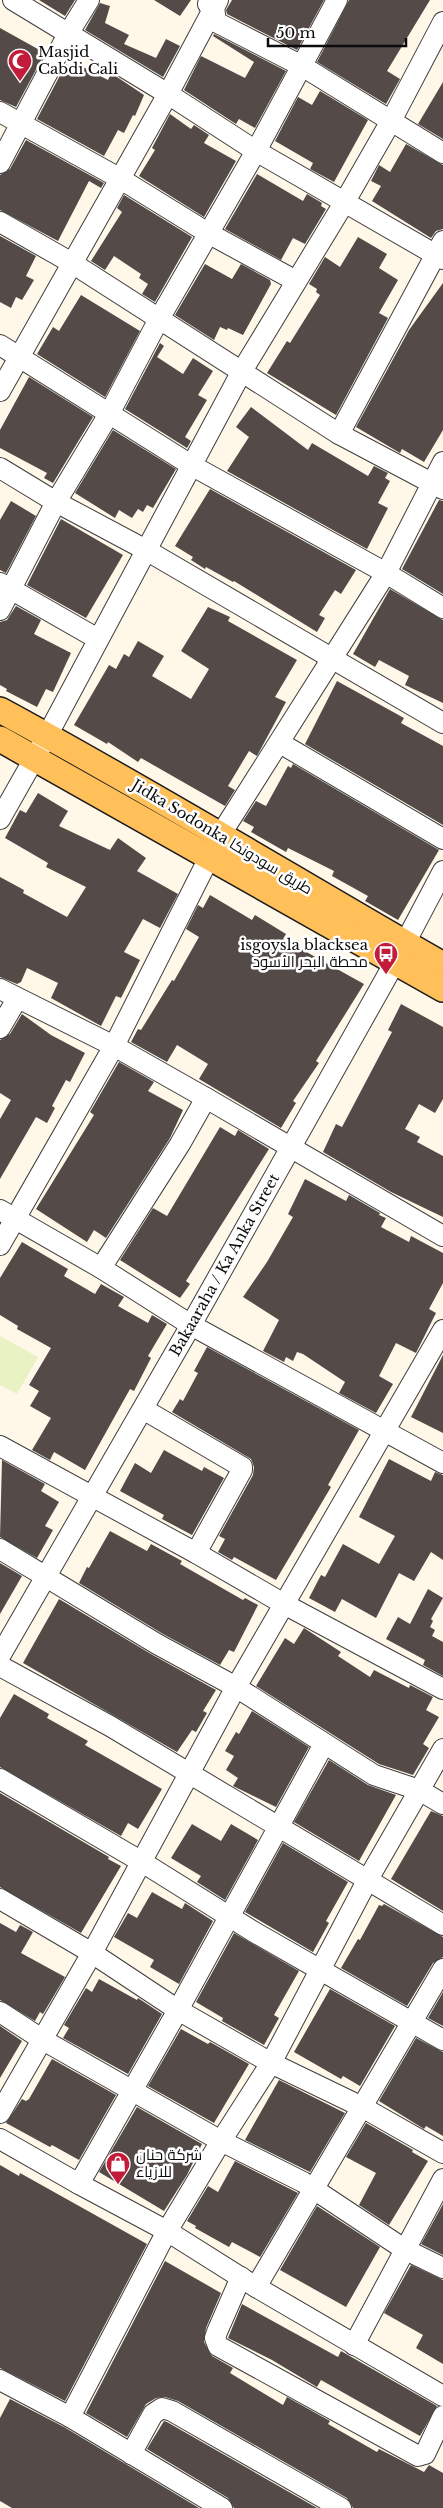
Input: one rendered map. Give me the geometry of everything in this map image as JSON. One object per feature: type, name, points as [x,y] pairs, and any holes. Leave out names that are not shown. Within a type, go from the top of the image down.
[{"type":"main road","name":"Jidka Sodonka طريق سودونكا","points":[[0,710],[221,834],[324,898],[400,952],[443,989]]},
{"type":"main road","name":"Jidka Sodonka طريق سودونكا","points":[[0,739],[210,856],[400,952],[443,965]]},
{"type":"street","points":[[13,0],[168,94],[256,151],[344,203],[440,251],[339,434]]},
{"type":"street","points":[[0,163],[68,34],[89,0]]},
{"type":"street","points":[[0,610],[5,586],[109,414],[159,319],[256,151],[336,0]]},
{"type":"street","points":[[211,2],[216,22],[302,66],[443,153]]},
{"type":"street","points":[[0,391],[168,94],[211,2]]},
{"type":"street","points":[[0,819],[47,736],[242,371],[344,203],[391,121],[443,22]]},
{"type":"street","points":[[0,112],[119,178],[208,233],[296,281]]},
{"type":"street","points":[[0,222],[72,263],[339,434],[437,485]]},
{"type":"street","points":[[0,345],[191,465],[386,573],[443,608]]},
{"type":"street","points":[[0,1246],[7,1214],[114,1046],[221,834],[280,743],[331,657],[386,573],[437,485],[443,462]]},
{"type":"street","points":[[0,468],[56,502],[146,550],[443,723]]},
{"type":"street","points":[[5,586],[98,639]]},
{"type":"street","points":[[280,743],[443,839]]},
{"type":"street","name":"Bakaaraha / Ka Anka Street","points":[[0,1656],[192,1325],[400,952],[443,871]]},
{"type":"street","points":[[0,1028],[8,994],[114,1046],[291,1145],[443,1236]]},
{"type":"street","points":[[101,1268],[180,1144],[206,1098]]},
{"type":"street","points":[[7,1214],[101,1268],[192,1325],[385,1433],[443,1463]]},
{"type":"street","points":[[0,2113],[92,1953],[236,1687],[443,1330]]},
{"type":"street","points":[[143,1409],[242,1467],[196,1553]]},
{"type":"street","points":[[0,1446],[196,1553],[284,1604],[443,1689]]},
{"type":"street","points":[[0,1549],[157,1644],[236,1687],[374,1774],[419,1790],[443,1804]]},
{"type":"street","points":[[0,1666],[110,1726],[277,1828],[443,1925]]},
{"type":"street","points":[[79,2184],[178,2010],[324,1744]]},
{"type":"street","points":[[70,2417],[167,2231],[220,2141],[271,2063],[367,1881],[443,1749]]},
{"type":"street","points":[[0,1780],[142,1862],[320,1971],[414,2022],[443,2040]]},
{"type":"street","points":[[0,1899],[92,1953],[178,2010],[271,2063],[362,2107],[443,2152]]},
{"type":"street","points":[[443,1969],[315,2190],[249,2282],[215,2338],[218,2346],[418,2456],[425,2454],[443,2416]]},
{"type":"street","points":[[0,2012],[43,2040],[220,2141],[303,2182],[404,2250],[443,2268]]},
{"type":"street","points":[[0,2139],[167,2231],[354,2345],[442,2393]]},
{"type":"street","points":[[354,2345],[443,2178]]},
{"type":"street","points":[[0,2380],[70,2417],[222,2508]]},
{"type":"street","points":[[132,2454],[153,2414],[162,2408],[172,2411],[341,2508]]},
{"type":"green space","points":[[0,1336],[38,1357],[17,1394],[0,1385]]},
{"type":"building","points":[[39,0],[75,0],[65,16]]},
{"type":"building","points":[[154,0],[191,0],[180,16]]},
{"type":"building","points":[[232,0],[324,0],[297,50],[227,14],[226,10]]},
{"type":"building","points":[[349,0],[430,0],[387,71],[400,79],[386,104],[317,62]]},
{"type":"building","points":[[100,3],[110,6],[105,23],[129,35],[124,44],[156,58],[166,39],[180,46],[163,77],[85,30]]},
{"type":"building","name":"Masjid Cabdi Cali","points":[[0,28],[45,53],[16,107],[0,100]]},
{"type":"building","points":[[214,34],[286,71],[255,128],[239,119],[236,124],[184,90],[201,56],[245,78],[254,62],[213,36]]},
{"type":"building","points":[[66,64],[76,70],[79,65],[108,80],[111,73],[144,95],[135,116],[133,115],[124,133],[118,130],[104,156],[37,119]]},
{"type":"building","points":[[443,82],[443,139],[418,124]]},
{"type":"building","points":[[320,91],[368,120],[334,182],[310,169],[313,163],[275,141],[298,97],[312,105]]},
{"type":"building","points":[[170,114],[191,129],[194,125],[209,135],[204,143],[236,161],[204,217],[139,176],[155,150],[152,148]]},
{"type":"building","points":[[26,140],[104,183],[101,188],[89,181],[58,241],[0,210],[0,175],[10,169]]},
{"type":"building","points":[[406,144],[443,165],[443,229],[436,231],[431,238],[372,201],[381,186],[371,181],[379,165],[390,172]]},
{"type":"building","points":[[257,174],[303,201],[307,194],[322,203],[321,206],[326,209],[305,244],[293,238],[281,260],[225,229]]},
{"type":"building","points":[[124,195],[192,237],[155,302],[142,294],[148,284],[139,278],[141,274],[114,256],[105,270],[91,261],[122,212],[117,208]]},
{"type":"building","points":[[0,236],[36,256],[26,276],[34,280],[22,300],[16,297],[11,308],[0,302]]},
{"type":"building","points":[[358,237],[387,254],[379,268],[398,280],[379,313],[388,318],[336,415],[267,373],[287,341],[290,343],[320,295],[316,292],[317,289],[309,284],[325,257],[340,267]]},
{"type":"building","points":[[205,264],[232,279],[241,264],[270,280],[271,284],[243,335],[228,328],[227,330],[220,327],[214,340],[175,315]]},
{"type":"building","points":[[443,283],[443,430],[424,462],[402,449],[400,453],[356,427],[409,330]]},
{"type":"building","points":[[81,295],[140,331],[105,397],[37,354],[53,327],[59,331]]},
{"type":"building","points":[[160,343],[164,346],[157,357],[183,374],[193,358],[213,371],[198,395],[207,400],[185,437],[191,441],[187,448],[125,409]]},
{"type":"building","points":[[29,377],[93,417],[53,483],[44,478],[47,473],[0,448],[0,430]]},
{"type":"building","points":[[251,407],[308,450],[312,443],[368,476],[374,466],[388,473],[385,478],[390,481],[378,503],[388,508],[367,549],[227,471],[249,437],[236,427]]},
{"type":"building","points":[[113,430],[176,469],[153,508],[147,505],[143,512],[138,509],[132,518],[119,510],[115,518],[75,493]]},
{"type":"building","points":[[210,489],[356,570],[341,594],[335,590],[319,615],[325,618],[317,632],[234,581],[206,567],[205,569],[191,560],[193,557],[175,546]]},
{"type":"building","points":[[439,500],[443,501],[443,594],[402,569]]},
{"type":"building","points":[[11,501],[36,516],[6,573],[0,570],[0,520]]},
{"type":"building","points":[[61,519],[123,555],[86,618],[27,585]]},
{"type":"building","points":[[390,589],[443,620],[443,703],[405,685],[409,676],[379,660],[375,667],[353,654]]},
{"type":"building","points":[[16,606],[41,620],[34,634],[71,653],[53,692],[46,689],[37,707],[6,691],[7,689],[0,685],[0,622],[7,620]]},
{"type":"building","points":[[208,607],[230,617],[228,621],[297,660],[275,697],[286,702],[257,756],[249,751],[228,786],[235,790],[225,806],[141,758],[138,762],[108,742],[107,744],[74,725],[109,665],[116,669],[124,654],[129,657],[138,641],[164,656],[152,676],[191,699],[209,669],[181,651]]},
{"type":"building","points":[[337,681],[404,718],[401,723],[443,746],[443,825],[305,744]]},
{"type":"building","points":[[293,764],[439,850],[398,920],[365,901],[368,896],[332,876],[334,871],[288,848],[286,852],[251,832],[254,827],[243,821],[256,801],[266,806],[288,766],[291,768]]},
{"type":"building","points":[[38,793],[68,811],[59,826],[110,850],[118,838],[146,858],[137,871],[178,894],[160,928],[143,919],[124,952],[140,960],[121,998],[116,996],[101,1026],[51,998],[58,983],[27,968],[21,982],[17,984],[0,977],[0,877],[24,890],[23,893],[67,917],[86,887],[46,867],[48,863],[5,838],[20,810],[26,813]]},
{"type":"building","points":[[210,895],[252,920],[255,915],[286,934],[283,939],[364,984],[316,1061],[319,1063],[293,1101],[296,1103],[281,1128],[199,1079],[208,1064],[177,1045],[167,1062],[131,1042],[138,1029],[141,1030],[172,980],[174,981],[199,937],[186,929],[198,905],[203,908]]},
{"type":"building","points":[[401,1004],[443,1027],[443,1099],[435,1113],[419,1104],[405,1129],[420,1137],[417,1142],[443,1156],[443,1217],[391,1192],[323,1152],[336,1124],[342,1127],[392,1032],[388,1030]]},
{"type":"building","points":[[22,1014],[51,1035],[85,1053],[70,1082],[66,1080],[52,1106],[55,1108],[47,1123],[36,1117],[0,1179],[0,1119],[11,1100],[0,1093],[0,1040],[10,1034]]},
{"type":"building","points":[[119,1062],[154,1082],[148,1091],[183,1110],[170,1138],[106,1238],[94,1230],[87,1242],[36,1209],[94,1115],[90,1112]]},
{"type":"building","points":[[220,1127],[235,1136],[238,1130],[269,1149],[186,1281],[190,1284],[180,1298],[120,1260],[153,1208],[167,1216]]},
{"type":"building","points":[[305,1179],[346,1201],[349,1195],[386,1218],[381,1227],[409,1242],[411,1236],[443,1253],[443,1283],[429,1309],[436,1313],[416,1353],[396,1343],[379,1376],[393,1384],[376,1413],[339,1393],[345,1382],[303,1354],[297,1352],[293,1361],[286,1357],[284,1362],[263,1351],[279,1320],[243,1297],[267,1262],[293,1217],[288,1214]]},
{"type":"building","points":[[22,1242],[68,1269],[64,1276],[95,1294],[101,1284],[124,1297],[118,1306],[148,1323],[152,1315],[167,1324],[148,1356],[151,1358],[134,1391],[130,1389],[85,1470],[54,1452],[50,1460],[32,1450],[51,1418],[30,1406],[39,1391],[29,1385],[51,1348],[17,1329],[18,1326],[0,1315],[0,1278]]},
{"type":"building","points":[[207,1347],[359,1430],[328,1485],[331,1487],[276,1580],[234,1557],[232,1560],[218,1552],[225,1539],[219,1536],[253,1475],[254,1467],[251,1459],[172,1412],[180,1399],[183,1401],[198,1373],[194,1371]]},
{"type":"building","points":[[443,1355],[443,1433],[411,1417]]},
{"type":"building","points":[[164,1450],[202,1471],[204,1467],[224,1478],[192,1535],[162,1519],[164,1515],[120,1491],[135,1463],[151,1473]]},
{"type":"building","points":[[389,1459],[431,1481],[435,1472],[443,1475],[443,1560],[431,1552],[414,1581],[399,1573],[376,1618],[342,1599],[335,1612],[309,1598],[321,1575],[325,1577],[343,1544],[379,1564],[395,1536],[359,1517]]},
{"type":"building","points":[[2,1460],[45,1484],[41,1491],[59,1502],[45,1526],[53,1530],[37,1558],[0,1537]]},
{"type":"building","points":[[110,1531],[147,1551],[151,1544],[182,1561],[180,1564],[243,1600],[245,1598],[258,1605],[234,1652],[229,1650],[220,1665],[163,1634],[79,1583]]},
{"type":"building","points":[[0,1563],[22,1576],[0,1614]]},
{"type":"building","points":[[428,1589],[443,1598],[431,1619],[433,1621],[430,1627],[435,1630],[432,1636],[443,1642],[443,1676],[423,1665],[425,1660],[386,1639],[398,1617],[410,1624]]},
{"type":"building","points":[[59,1599],[216,1690],[203,1711],[207,1713],[196,1732],[192,1730],[177,1752],[23,1663]]},
{"type":"building","points":[[304,1628],[341,1652],[338,1656],[370,1677],[374,1670],[409,1688],[410,1685],[433,1697],[426,1710],[439,1717],[423,1744],[429,1748],[413,1775],[379,1764],[256,1686],[285,1638],[294,1644]]},
{"type":"building","points":[[14,1694],[49,1714],[47,1718],[88,1741],[85,1745],[162,1789],[138,1829],[128,1823],[121,1836],[0,1767],[0,1718]]},
{"type":"building","points":[[252,1711],[309,1747],[276,1807],[233,1786],[238,1778],[226,1770],[234,1756],[225,1751],[236,1732],[239,1734]]},
{"type":"building","points":[[329,1760],[368,1785],[396,1795],[359,1861],[294,1822]]},
{"type":"building","points":[[0,1793],[109,1857],[108,1859],[121,1866],[81,1933],[0,1887]]},
{"type":"building","points":[[431,1811],[443,1816],[443,1911],[391,1879]]},
{"type":"building","points":[[192,1824],[221,1841],[231,1824],[258,1840],[225,1900],[197,1882],[201,1876],[171,1858]]},
{"type":"building","points":[[283,1843],[348,1882],[326,1921],[329,1923],[313,1952],[245,1912]]},
{"type":"building","points":[[152,1892],[182,1909],[185,1903],[213,1921],[179,1984],[150,1967],[154,1960],[114,1937],[128,1913],[137,1918]]},
{"type":"building","points":[[384,1904],[443,1937],[443,1957],[433,1963],[407,2006],[341,1968],[358,1939],[360,1940],[379,1905],[382,1906]]},
{"type":"building","points":[[0,1923],[16,1932],[20,1925],[33,1932],[21,1953],[65,1977],[43,2014],[40,2012],[35,2021],[0,2000]]},
{"type":"building","points":[[234,1933],[299,1971],[274,2015],[279,2018],[264,2045],[222,2021],[223,2018],[196,2002]]},
{"type":"building","points":[[99,1979],[137,2000],[138,1998],[162,2014],[128,2074],[63,2038],[69,2028],[64,2025],[86,1988],[92,1992]]},
{"type":"building","points":[[330,1989],[395,2026],[360,2086],[343,2076],[341,2079],[294,2052]]},
{"type":"building","points":[[443,1992],[443,2026],[428,2018]]},
{"type":"building","points":[[0,2026],[22,2041],[0,2078]]},
{"type":"building","points":[[181,2029],[208,2044],[210,2042],[249,2064],[214,2123],[148,2086]]},
{"type":"building","points":[[416,2038],[443,2052],[443,2136],[426,2126],[424,2129],[379,2101]]},
{"type":"building","points":[[52,2059],[116,2095],[79,2160],[52,2145],[50,2147],[6,2123],[22,2099],[26,2101],[29,2099]]},
{"type":"building","points":[[279,2080],[345,2113],[310,2172],[245,2140]]},
{"type":"building","points":[[137,2107],[202,2144],[187,2175],[164,2211],[99,2172]]},
{"type":"building","points":[[366,2123],[413,2150],[412,2152],[428,2161],[389,2225],[359,2205],[376,2173],[346,2157]]},
{"type":"building","points":[[235,2161],[298,2193],[260,2257],[232,2242],[229,2247],[195,2228],[196,2226],[187,2221],[208,2186],[218,2192]]},
{"type":"building","points":[[0,2165],[19,2176],[20,2173],[147,2244],[65,2401],[0,2368]]},
{"type":"building","points":[[443,2204],[443,2255],[421,2244]]},
{"type":"building","points":[[317,2206],[380,2247],[346,2307],[280,2270]]},
{"type":"building","points":[[165,2261],[221,2293],[206,2328],[204,2342],[212,2356],[233,2368],[230,2373],[283,2405],[287,2397],[330,2421],[328,2424],[377,2452],[379,2449],[424,2472],[429,2465],[443,2473],[443,2508],[353,2508],[347,2498],[178,2401],[165,2397],[156,2398],[146,2404],[127,2437],[86,2413]]},
{"type":"building","points":[[411,2265],[443,2280],[443,2364],[416,2348],[423,2335],[384,2313]]},
{"type":"building","points":[[242,2304],[338,2357],[341,2351],[437,2406],[420,2436],[321,2380],[317,2387],[272,2360],[228,2338]]},
{"type":"building","points":[[10,2399],[64,2427],[199,2508],[12,2508],[0,2501],[0,2418]]},
{"type":"building","points":[[164,2421],[317,2508],[234,2508],[228,2498],[147,2449]]},
{"type":"place","name":"Masjid Cabdi Cali","points":[[20,82]]},
{"type":"place","name":"isgoysla blacksea محطة البحر الأسود","points":[[386,975]]},
{"type":"place","name":"شركة حنان للازياء","points":[[118,2185]]}]
